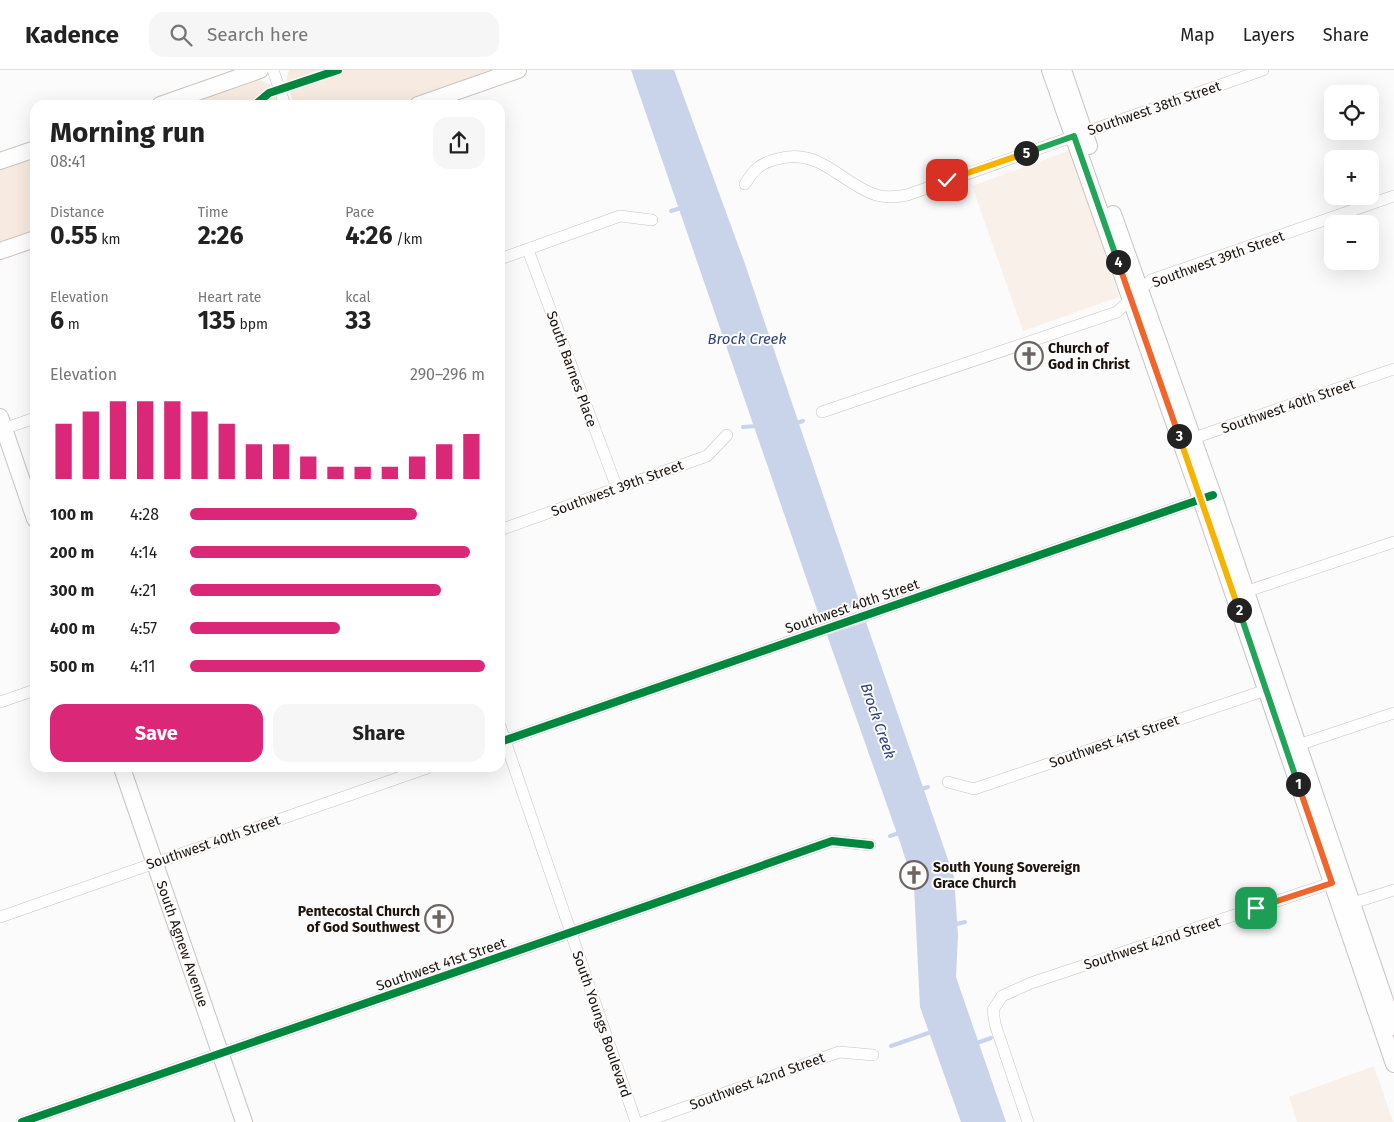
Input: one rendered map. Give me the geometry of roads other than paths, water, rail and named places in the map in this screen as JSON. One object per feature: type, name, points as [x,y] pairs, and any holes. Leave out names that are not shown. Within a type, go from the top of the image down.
[{"type":"main road","points":[[174,100],[260,70]]},
{"type":"main road","points":[[432,100],[518,70]]},
{"type":"main road","points":[[1050,70],[1079,134]]},
{"type":"main road","points":[[1063,70],[1079,134],[1273,687],[1332,883],[1394,1064]]},
{"type":"main road","points":[[0,161],[30,151]]},
{"type":"main road","points":[[0,251],[30,241]]},
{"type":"main road","points":[[1,425],[30,504]]},
{"type":"main road","points":[[1273,687],[1298,745],[1394,1027]]},
{"type":"main road","name":"South Agnew Avenue","points":[[123,772],[244,1122]]},
{"type":"street","points":[[273,70],[283,100]]},
{"type":"street","name":"Southwest 38th Street","points":[[746,184],[753,169],[766,162],[786,156],[803,156],[821,162],[875,195],[896,197],[1263,70]]},
{"type":"street","name":"Southwest 39th Street","points":[[822,412],[1116,312],[1151,280],[1394,196]]},
{"type":"street","points":[[505,257],[620,216],[652,220]]},
{"type":"street","name":"South Barnes Place","points":[[528,250],[616,488]]},
{"type":"street","name":"Southwest 40th Street","points":[[1187,441],[1394,368]]},
{"type":"street","points":[[1,425],[30,419]]},
{"type":"street","name":"Southwest 39th Street","points":[[505,528],[707,456],[727,435]]},
{"type":"street","name":"Southwest 40th Street","points":[[505,740],[1207,497]]},
{"type":"street","points":[[1240,594],[1394,542]]},
{"type":"street","name":"Southwest 41st Street","points":[[948,782],[974,789],[1273,687]]},
{"type":"street","points":[[0,702],[30,692]]},
{"type":"street","points":[[1298,745],[1394,713]]},
{"type":"street","name":"South Youngs Boulevard","points":[[505,749],[636,1122]]},
{"type":"street","name":"Southwest 40th Street","points":[[0,917],[415,772]]},
{"type":"street","name":"Southwest 41st Street","points":[[22,1122],[219,1052],[571,934],[832,841],[870,845]]},
{"type":"street","points":[[1332,883],[1353,902],[1394,890]]},
{"type":"street","name":"Southwest 42nd Street","points":[[1028,1122],[995,1024],[994,1010],[1002,996],[1031,983],[1332,883]]},
{"type":"street","name":"Southwest 42nd Street","points":[[644,1122],[839,1052],[873,1055]]},
{"type":"water","name":"Brock Creek","points":[[631,70],[674,70],[745,264],[860,604],[820,618]]},
{"type":"water","name":"Brock Creek","points":[[866,622],[954,877],[958,935],[956,977],[1006,1122],[961,1122],[920,1007],[914,886],[827,635]]},
{"type":"waterway","points":[[671,211],[684,207]]},
{"type":"waterway","points":[[794,424],[803,421]]},
{"type":"waterway","points":[[743,427],[758,426]]},
{"type":"waterway","points":[[919,790],[928,787]]},
{"type":"waterway","points":[[890,836],[902,832]]},
{"type":"waterway","points":[[953,925],[965,922]]},
{"type":"waterway","points":[[891,1046],[934,1031]]},
{"type":"waterway","points":[[974,1044],[991,1038]]},
{"type":"place","name":"Church of God in Christ","points":[[1029,356]]},
{"type":"place","name":"South Young Sovereign Grace Church","points":[[914,875]]},
{"type":"place","name":"Pentecostal Church of God Southwest","points":[[439,919]]}]
